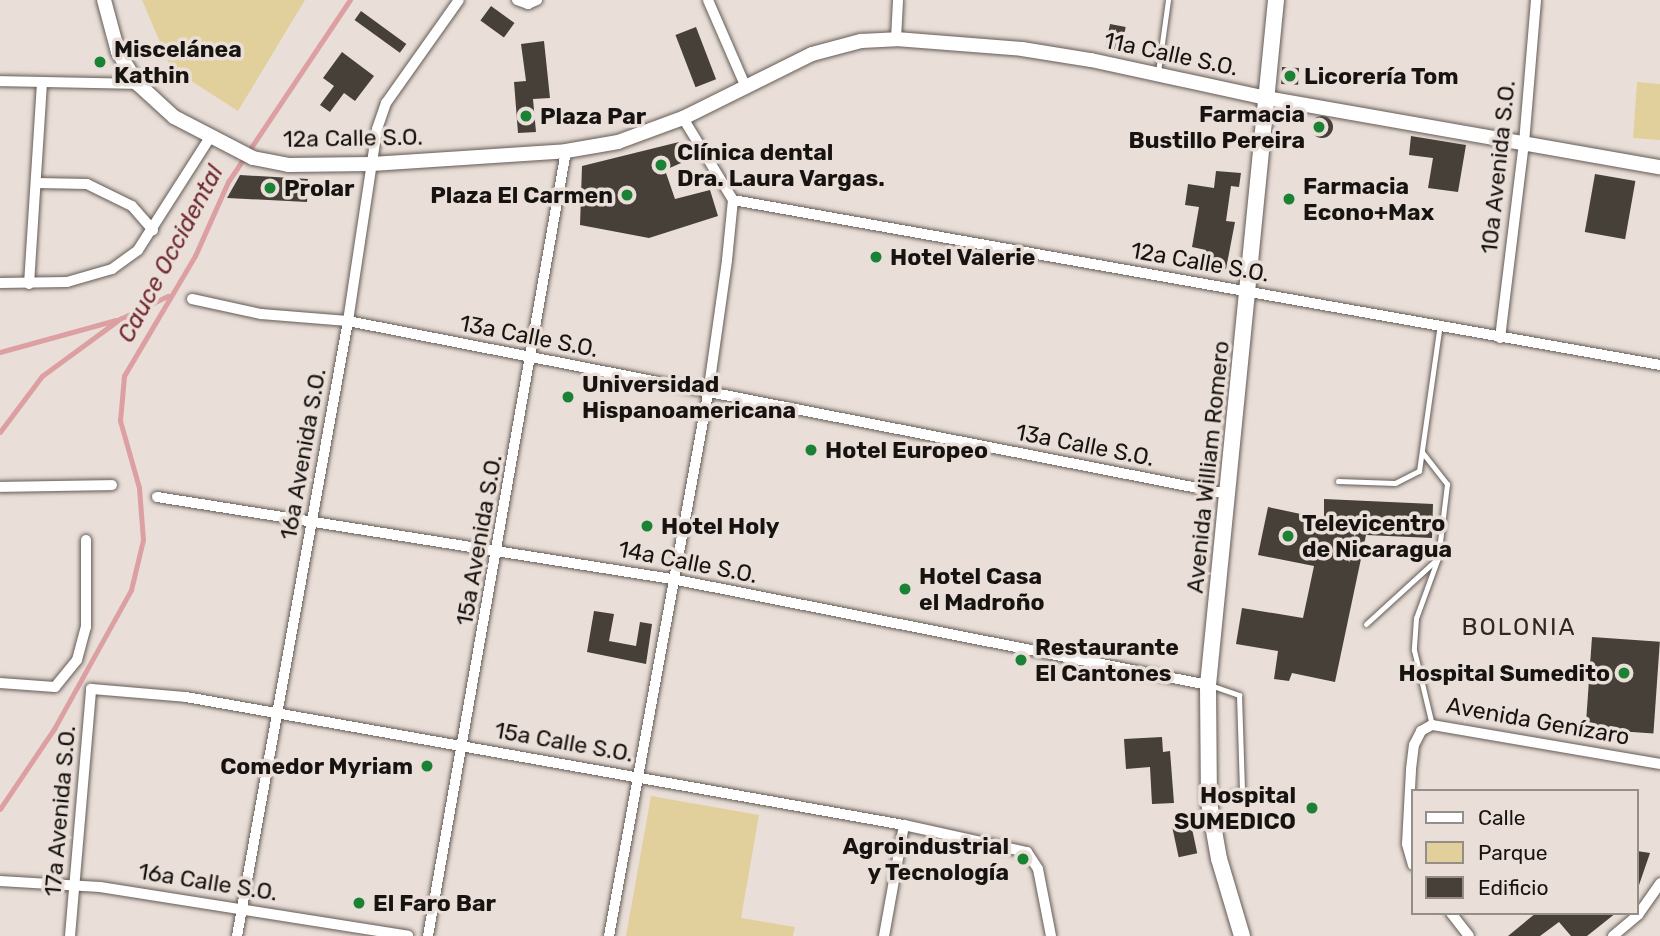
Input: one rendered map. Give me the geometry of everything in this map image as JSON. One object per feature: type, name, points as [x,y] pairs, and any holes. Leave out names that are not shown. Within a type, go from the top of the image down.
[{"type":"main road","name":"Avenida William Romero","points":[[1242,936],[1223,872],[1209,802],[1208,685],[1249,295],[1276,0]]},
{"type":"street","name":"12a Calle S.O.","points":[[104,0],[118,52],[138,84],[174,117],[209,139],[253,158],[288,165],[372,164],[566,151],[618,142],[683,118]]},
{"type":"street","name":"16a Avenida S.O.","points":[[237,936],[348,321],[372,164],[386,103],[459,0]]},
{"type":"street","points":[[517,0],[528,4],[537,0]]},
{"type":"street","points":[[708,0],[745,85]]},
{"type":"street","points":[[896,39],[898,0]]},
{"type":"street","name":"10a Avenida S.O.","points":[[1500,338],[1524,144],[1535,0]]},
{"type":"street","name":"11a Calle S.O.","points":[[683,118],[812,54],[861,41],[896,39],[1022,49],[1267,98],[1660,167]]},
{"type":"street","points":[[0,81],[138,84]]},
{"type":"street","points":[[29,284],[38,183],[42,83]]},
{"type":"street","points":[[609,936],[672,579],[708,394],[733,200],[683,118]]},
{"type":"street","points":[[0,283],[67,282],[112,269],[138,250],[153,230],[209,139]]},
{"type":"street","name":"15a Avenida S.O.","points":[[428,936],[499,550],[566,151]]},
{"type":"street","points":[[38,183],[87,184],[132,206],[153,230]]},
{"type":"street","name":"12a Calle S.O.","points":[[733,200],[1249,295],[1440,324],[1500,338],[1660,365]]},
{"type":"street","name":"13a Calle S.O.","points":[[192,299],[261,314],[348,321],[708,394],[1228,494]]},
{"type":"street","points":[[0,487],[112,485]]},
{"type":"street","name":"14a Calle S.O.","points":[[157,497],[672,579],[1208,685]]},
{"type":"street","points":[[0,683],[55,687],[76,660],[86,627],[86,540]]},
{"type":"street","name":"15a Calle S.O.","points":[[91,689],[186,697],[904,825],[1027,852],[1038,869],[1051,936]]},
{"type":"street","name":"17a Avenida S.O.","points":[[70,936],[91,689]]},
{"type":"street","name":"Avenida Genízaro","points":[[1412,862],[1407,844],[1414,745],[1421,732],[1432,724],[1660,764]]},
{"type":"street","points":[[884,936],[904,825]]},
{"type":"street","name":"16a Calle S.O.","points":[[0,881],[74,886],[242,909],[408,936]]},
{"type":"street","points":[[1639,908],[1659,887]]},
{"type":"street","points":[[1452,915],[1469,936]]},
{"type":"street","points":[[1613,936],[1633,915]]},
{"type":"lane","points":[[1158,75],[1168,0]]},
{"type":"lane","points":[[1338,481],[1395,483],[1419,471],[1440,324]]},
{"type":"lane","points":[[1422,452],[1447,484],[1438,558],[1416,618],[1414,650],[1432,724]]},
{"type":"lane","points":[[1366,624],[1438,558]]},
{"type":"lane","points":[[1208,685],[1238,695],[1242,791],[1209,802]]},
{"type":"green space","points":[[142,0],[305,0],[238,111],[171,68]]},
{"type":"green space","points":[[1637,82],[1660,84],[1660,140],[1633,138]]},
{"type":"green space","points":[[651,796],[759,815],[741,918],[795,927],[793,936],[626,936]]},
{"type":"building","points":[[491,6],[514,23],[504,38],[480,21]]},
{"type":"building","points":[[361,11],[406,44],[400,53],[355,20]]},
{"type":"building","points":[[1110,24],[1126,27],[1121,51],[1105,48]]},
{"type":"building","points":[[696,27],[716,79],[696,87],[675,35]]},
{"type":"building","points":[[544,41],[550,98],[533,99],[536,132],[518,133],[514,82],[526,81],[521,44]]},
{"type":"building","points":[[342,52],[374,76],[355,101],[344,93],[330,112],[320,105],[334,86],[323,78]]},
{"type":"building","name":"Licorería Tom","points":[[1282,67],[1299,68],[1298,85],[1281,84]]},
{"type":"building","name":"Farmacia Bustillo Pereira","points":[[1322,116],[1330,119],[1333,127],[1330,135],[1322,138],[1314,135],[1311,127],[1314,119]]},
{"type":"building","points":[[1411,136],[1466,145],[1458,192],[1428,188],[1433,158],[1409,155]]},
{"type":"building","name":"Plaza El Carmen","points":[[679,142],[688,160],[665,170],[675,199],[710,190],[718,216],[649,238],[580,225],[582,166]]},
{"type":"building","points":[[1216,171],[1241,173],[1239,187],[1231,186],[1226,221],[1235,222],[1226,269],[1203,265],[1206,250],[1192,247],[1199,207],[1185,205],[1188,184],[1214,188]]},
{"type":"building","points":[[1595,174],[1635,181],[1625,239],[1585,232]]},
{"type":"building","name":"Prolar","points":[[240,175],[308,179],[307,202],[227,198]]},
{"type":"building","points":[[1324,499],[1433,504],[1432,538],[1366,535],[1335,682],[1292,673],[1289,681],[1274,679],[1278,651],[1236,644],[1242,608],[1303,618],[1314,566],[1258,555],[1268,507],[1324,519]]},
{"type":"building","points":[[594,611],[614,614],[609,641],[636,646],[640,622],[652,624],[646,664],[587,652]]},
{"type":"building","name":"Hospital Sumedito","points":[[1592,637],[1660,642],[1653,734],[1586,729]]},
{"type":"building","points":[[1162,737],[1163,752],[1170,751],[1174,803],[1152,804],[1150,767],[1126,769],[1124,739]]},
{"type":"building","points":[[1191,824],[1197,853],[1179,857],[1172,828]]},
{"type":"building","points":[[1639,851],[1650,853],[1639,885]]},
{"type":"building","points":[[1534,915],[1613,915],[1587,936],[1571,936],[1559,922],[1540,936],[1508,936]]},
{"type":"waterway","name":"Cauce Occidental","points":[[0,809],[54,729],[131,590],[143,540],[139,488],[120,421],[124,376],[195,256],[228,182],[350,0]]},
{"type":"waterway","points":[[0,432],[42,376],[120,319],[168,296]]},
{"type":"waterway","points":[[0,352],[116,320]]},
{"type":"place","name":"Miscelánea Kathin","points":[[100,62]]},
{"type":"place","name":"Licorería Tom","points":[[1290,76]]},
{"type":"place","name":"Plaza Par","points":[[526,116]]},
{"type":"place","name":"Farmacia Bustillo Pereira","points":[[1319,127]]},
{"type":"place","name":"Clínica dental Dra. Laura Vargas.","points":[[661,165]]},
{"type":"place","name":"Prolar","points":[[270,188]]},
{"type":"place","name":"Plaza El Carmen","points":[[627,195]]},
{"type":"place","name":"Farmacia Econo+Max","points":[[1289,199]]},
{"type":"place","name":"Hotel Valerie","points":[[876,257]]},
{"type":"place","name":"Universidad Hispanoamericana","points":[[568,397]]},
{"type":"place","name":"Hotel Europeo","points":[[811,450]]},
{"type":"place","name":"Hotel Holy","points":[[647,526]]},
{"type":"place","name":"Televicentro de Nicaragua","points":[[1288,536]]},
{"type":"place","name":"Hotel Casa el Madroño","points":[[905,589]]},
{"type":"place","name":"Restaurante El Cantones","points":[[1021,660]]},
{"type":"place","name":"Hospital Sumedito","points":[[1624,673]]},
{"type":"place","name":"Comedor Myriam","points":[[427,766]]},
{"type":"place","name":"Hospital SUMEDICO","points":[[1312,808]]},
{"type":"place","name":"Agroindustrial y Tecnología","points":[[1023,859]]},
{"type":"place","name":"El Faro Bar","points":[[359,903]]},
{"type":"district","name":"BOLONIA","points":[[1519,628]]}]
